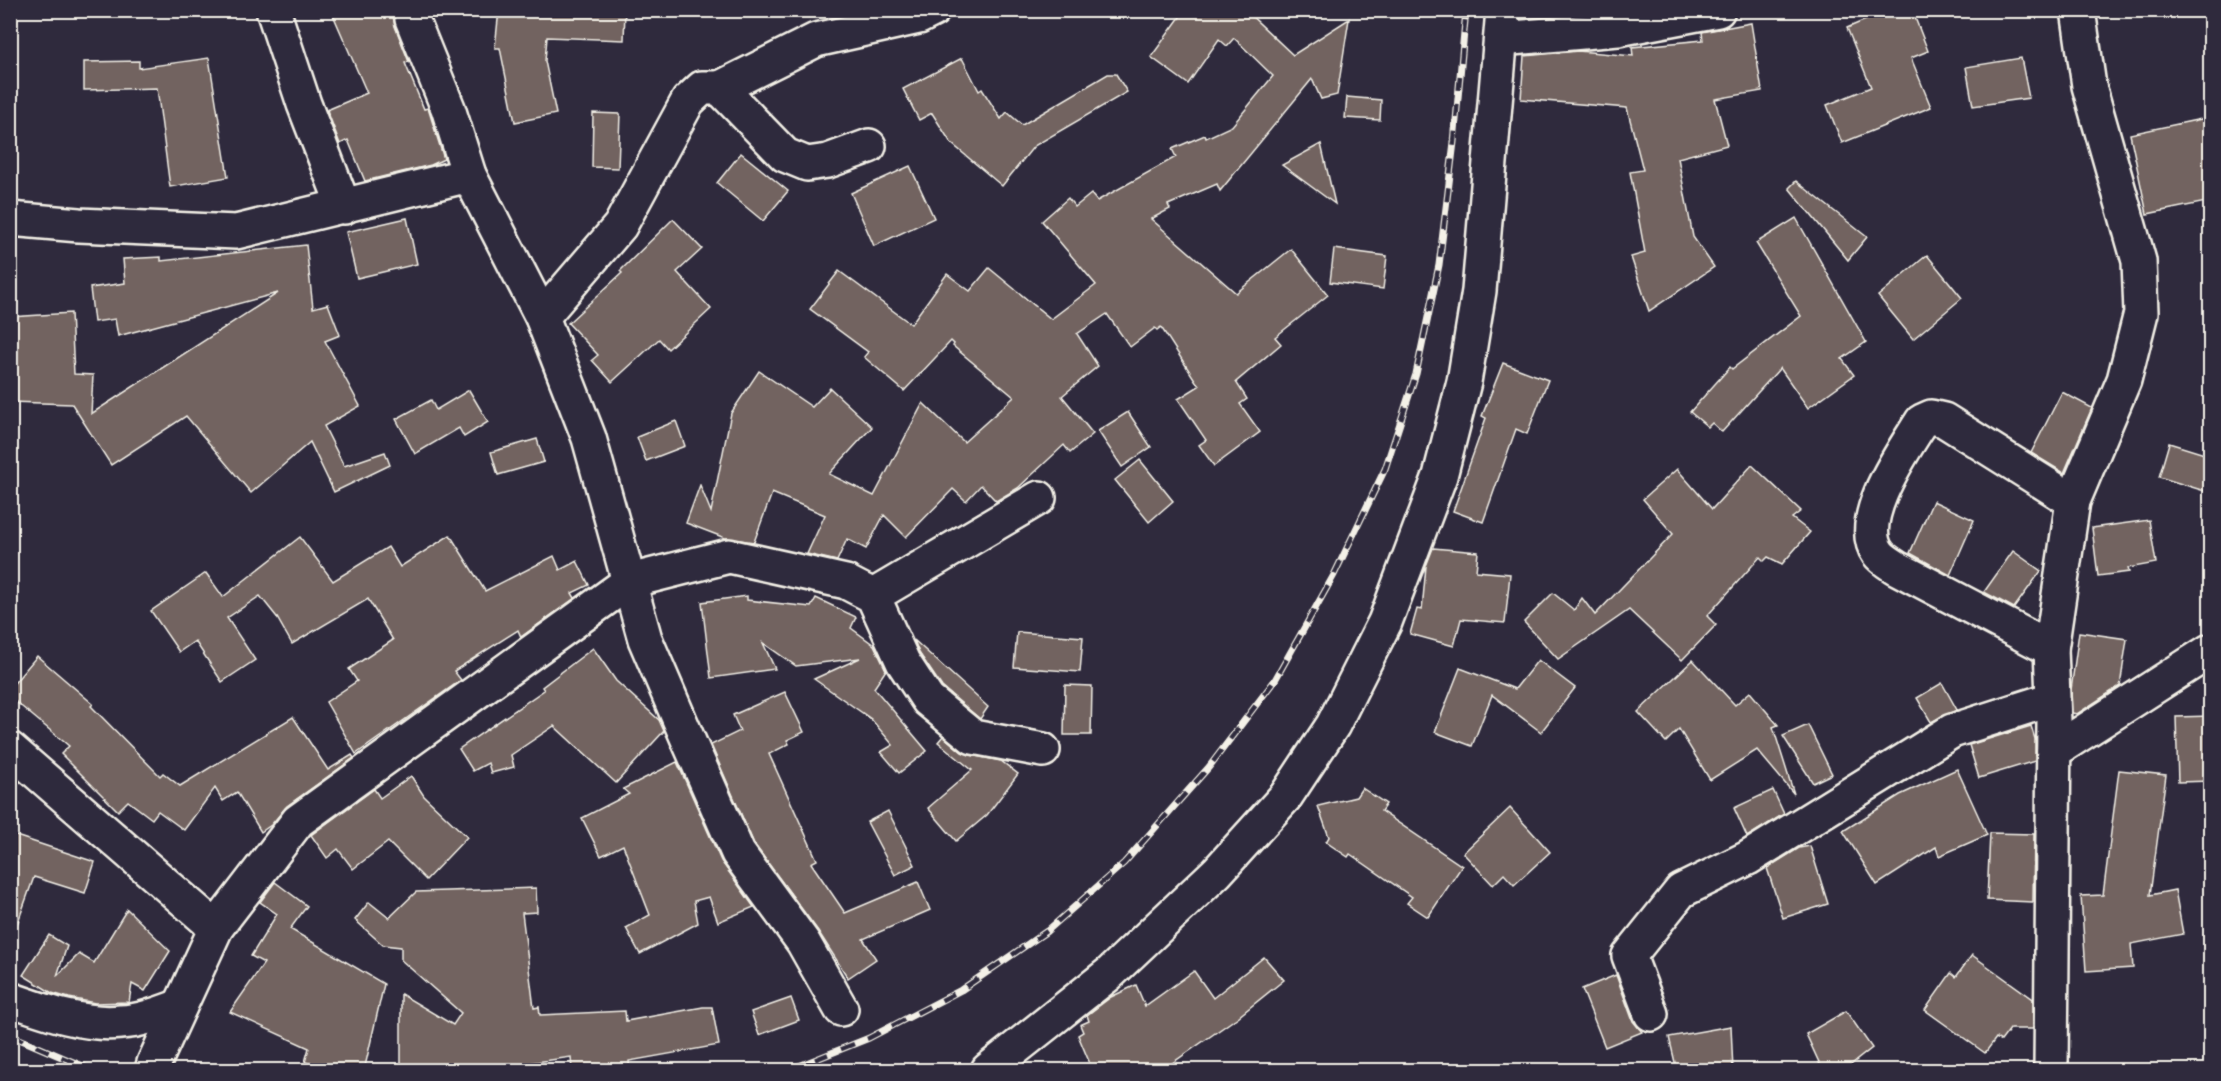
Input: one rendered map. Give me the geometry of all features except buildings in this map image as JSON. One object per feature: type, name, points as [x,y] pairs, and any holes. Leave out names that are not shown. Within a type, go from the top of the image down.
[{"type":"street","points":[[273,10],[304,104],[344,207]]},
{"type":"street","points":[[411,10],[412,19],[448,108],[469,175],[542,317],[589,438],[645,639],[738,853],[803,942],[841,1009]]},
{"type":"street","points":[[542,317],[620,226],[688,101],[702,88],[720,88],[816,40],[919,17],[933,10]]},
{"type":"street","points":[[988,1070],[1109,974],[1217,872],[1286,796],[1333,725],[1385,622],[1440,476],[1464,382],[1479,291],[1502,25],[1618,29],[1718,10]]},
{"type":"street","points":[[2051,1071],[2054,751],[2051,649],[2073,501],[2124,380],[2140,313],[2139,261],[2089,86],[2078,10]]},
{"type":"street","points":[[720,88],[785,155],[807,164],[828,161],[869,146]]},
{"type":"street","points":[[10,219],[79,225],[236,232],[469,175]]},
{"type":"street","points":[[2051,649],[1897,568],[1879,555],[1872,542],[1870,528],[1887,476],[1922,421],[1931,417],[1944,420],[2073,501]]},
{"type":"street","points":[[873,596],[1039,498]]},
{"type":"street","points":[[152,1071],[153,1062],[216,928],[298,821],[630,581],[729,556],[846,582],[873,596],[903,662],[928,700],[973,736],[1043,750]]},
{"type":"street","points":[[2054,751],[2211,651]]},
{"type":"street","points":[[1651,1014],[1629,956],[1681,891],[1748,858],[1952,731],[2052,699]]},
{"type":"street","points":[[10,749],[216,928]]},
{"type":"street","points":[[10,999],[38,1009],[94,1022],[121,1022],[148,1017],[180,1006]]},
{"type":"railway","points":[[789,1070],[869,1038],[961,990],[1047,931],[1124,863],[1209,767],[1275,680],[1334,575],[1385,469],[1416,374],[1439,265],[1454,142],[1466,10]]},
{"type":"railway","points":[[10,1035],[92,1070]]}]
